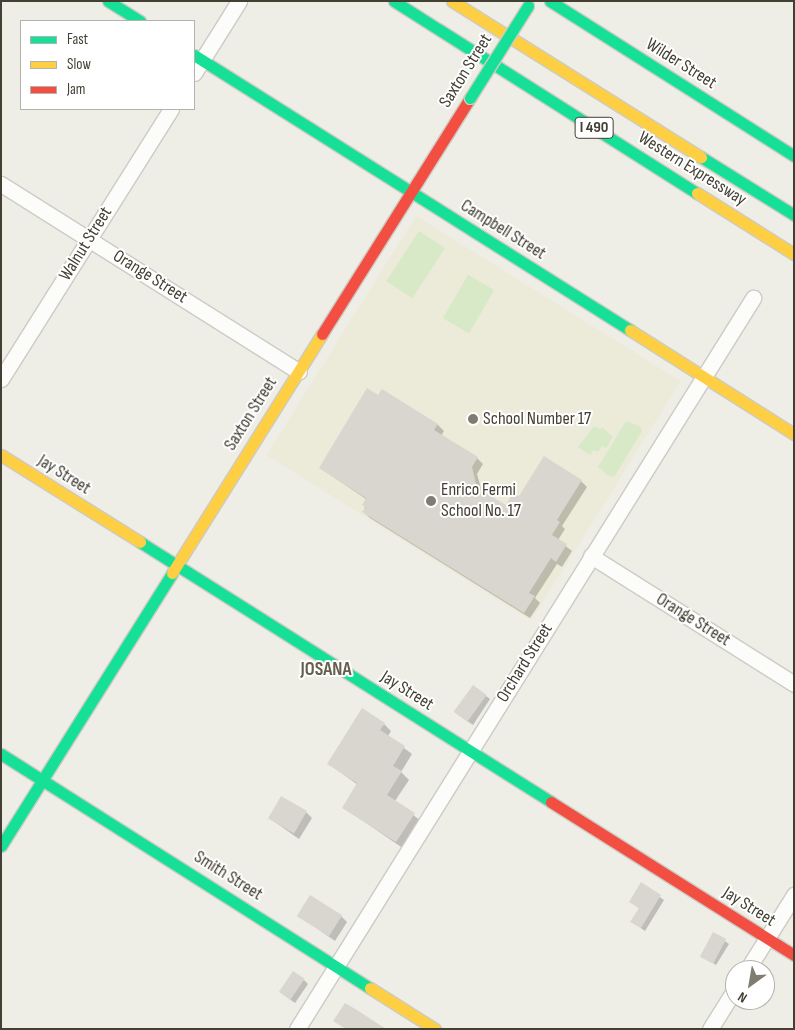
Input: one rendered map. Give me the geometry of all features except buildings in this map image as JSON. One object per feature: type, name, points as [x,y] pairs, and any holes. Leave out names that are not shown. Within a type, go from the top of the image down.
[{"type":"main road","points":[[108,1],[138,20]]},
{"type":"main road","name":"Western Expressway","points":[[394,1],[794,254]]},
{"type":"main road","name":"Western Expressway","points":[[452,1],[794,215]]},
{"type":"main road","name":"Wilder Street","points":[[550,1],[794,156]]},
{"type":"main road","name":"Saxton Street","points":[[1,846],[530,4]]},
{"type":"main road","name":"Campbell Street","points":[[196,63],[411,192],[794,434]]},
{"type":"main road","points":[[760,193],[794,207]]},
{"type":"main road","name":"Jay Street","points":[[1,456],[794,956]]},
{"type":"main road","name":"Smith Street","points":[[1,754],[435,1029]]},
{"type":"street","points":[[196,63],[238,1]]},
{"type":"street","name":"Walnut Street","points":[[1,379],[170,110]]},
{"type":"street","name":"Orange Street","points":[[1,184],[299,372]]},
{"type":"street","name":"Orchard Street","points":[[297,1029],[752,298]]},
{"type":"street","name":"Orange Street","points":[[591,556],[794,684]]},
{"type":"street","points":[[753,960],[794,895]]},
{"type":"street","points":[[710,1029],[725,1004]]},
{"type":"shaded area","name":"School Number 17","points":[[416,216],[681,381],[531,620],[267,455]]},
{"type":"green space","points":[[419,231],[445,248],[412,298],[386,281]]},
{"type":"green space","points":[[468,275],[494,290],[469,333],[443,318]]},
{"type":"green space","points":[[626,421],[639,426],[642,431],[614,477],[609,476],[598,467]]},
{"type":"green space","points":[[594,426],[601,429],[602,427],[613,437],[606,448],[602,446],[598,452],[593,450],[590,455],[578,447]]},
{"type":"traffic: fast","points":[[108,1],[138,20]]},
{"type":"traffic: fast","points":[[394,1],[697,193]]},
{"type":"traffic: fast","points":[[550,1],[794,156]]},
{"type":"traffic: fast","points":[[470,98],[528,6]]},
{"type":"traffic: fast","points":[[195,56],[630,330]]},
{"type":"traffic: fast","points":[[701,157],[794,215]]},
{"type":"traffic: fast","points":[[140,542],[551,802]]},
{"type":"traffic: fast","points":[[1,846],[172,573]]},
{"type":"traffic: fast","points":[[1,754],[370,988]]},
{"type":"traffic: slow","points":[[452,1],[701,157]]},
{"type":"traffic: slow","points":[[697,193],[794,254]]},
{"type":"traffic: slow","points":[[630,330],[794,434]]},
{"type":"traffic: slow","points":[[172,573],[322,334]]},
{"type":"traffic: slow","points":[[1,455],[140,542]]},
{"type":"traffic: slow","points":[[370,988],[435,1029]]},
{"type":"traffic: jam","points":[[322,334],[470,98]]},
{"type":"traffic: jam","points":[[551,802],[794,955]]},
{"type":"place","name":"School Number 17","points":[[473,419]]},
{"type":"place","name":"Enrico Fermi School No. 17","points":[[431,501]]},
{"type":"district","name":"JOSANA","points":[[326,670]]}]
